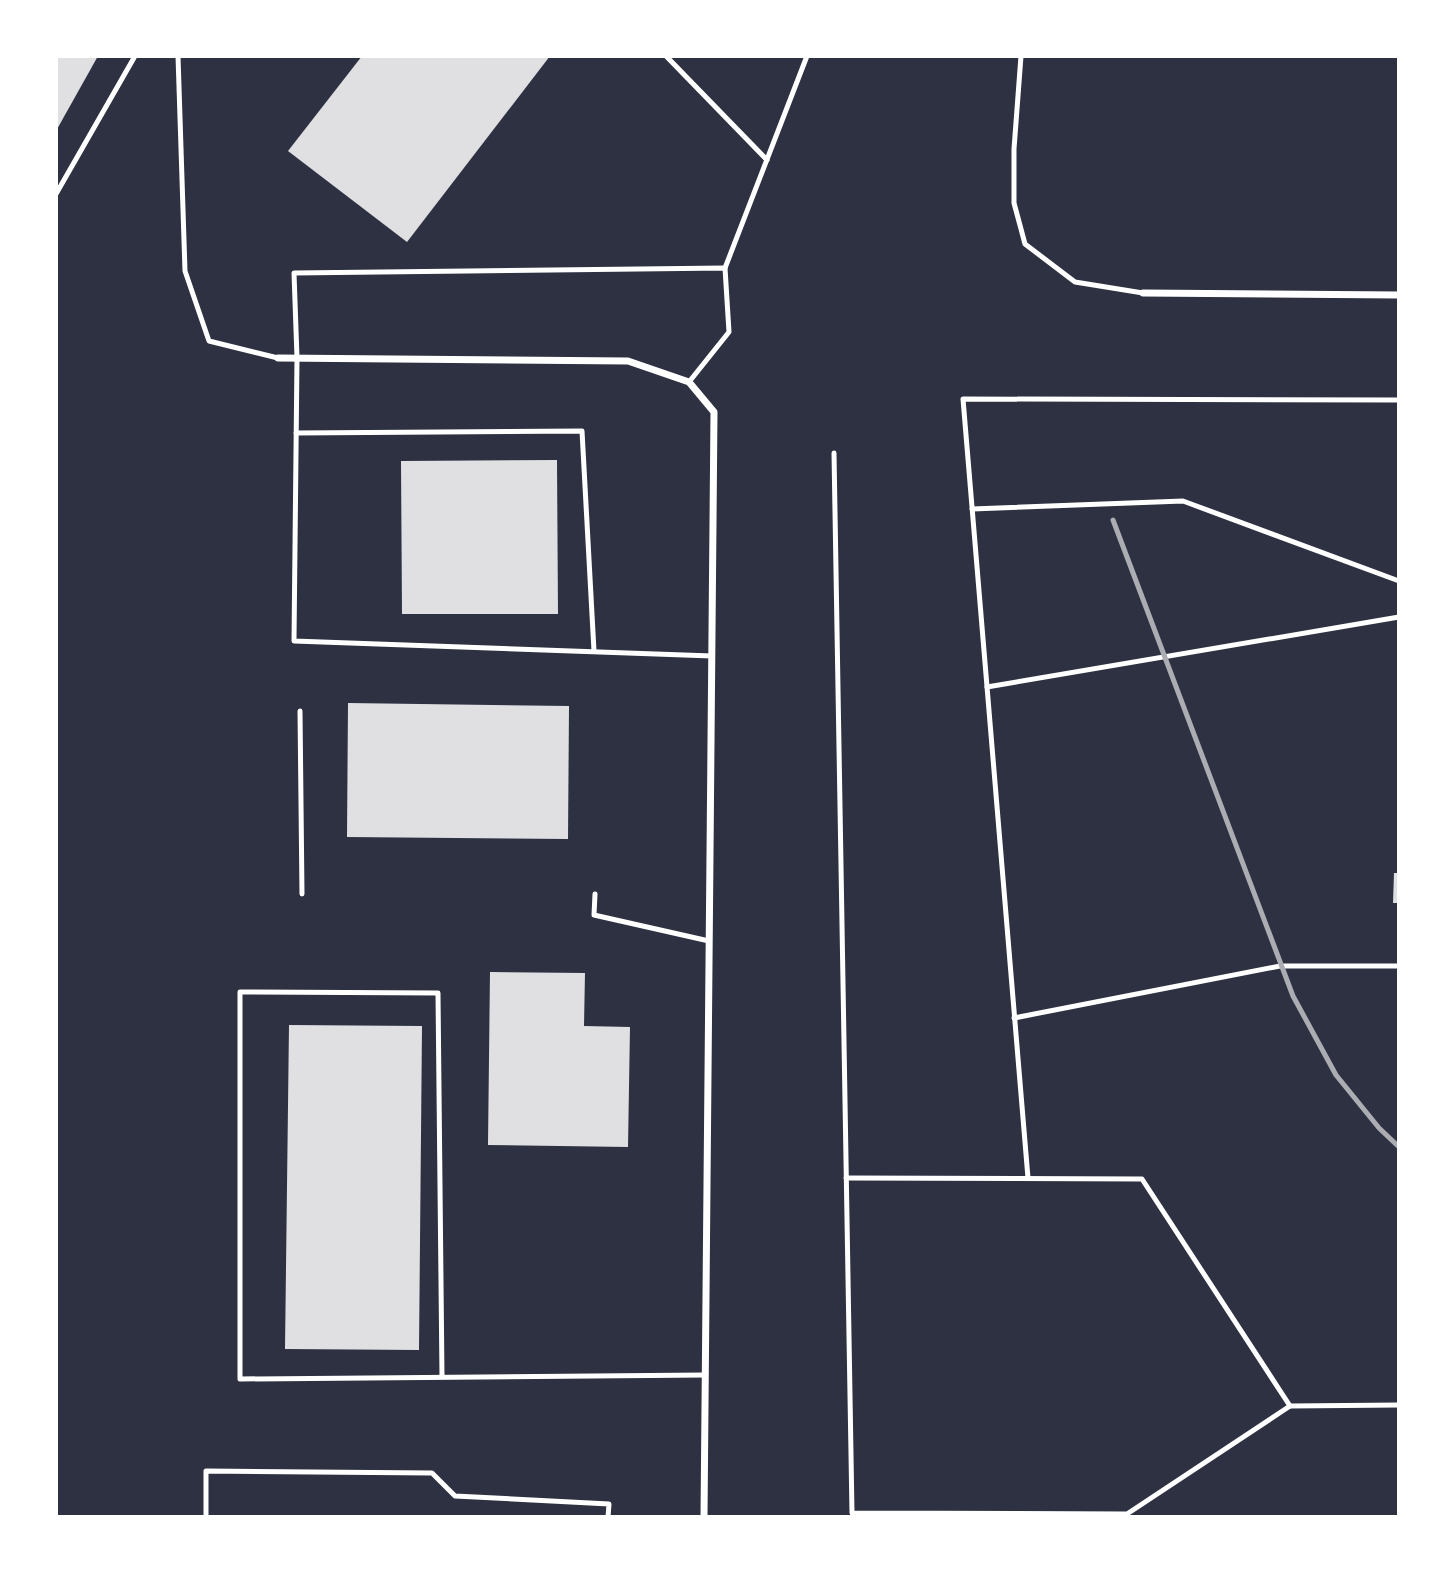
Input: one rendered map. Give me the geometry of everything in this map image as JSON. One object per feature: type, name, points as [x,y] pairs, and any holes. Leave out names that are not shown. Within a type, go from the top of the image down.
[{"type":"street","points":[[1143,293],[1399,295]]},
{"type":"street","points":[[278,358],[628,361],[689,382],[715,412],[704,1517]]},
{"type":"lane","points":[[56,194],[135,56]]},
{"type":"lane","points":[[178,56],[185,271],[209,341],[278,358]]},
{"type":"lane","points":[[666,56],[767,160]]},
{"type":"lane","points":[[689,382],[729,332],[725,268],[807,56]]},
{"type":"lane","points":[[1021,56],[1014,149],[1014,204],[1025,244],[1075,282],[1143,293]]},
{"type":"lane","points":[[712,656],[295,641],[297,358],[294,273],[725,268]]},
{"type":"lane","points":[[1028,1178],[963,399],[1399,400]]},
{"type":"lane","points":[[296,433],[582,431],[594,651]]},
{"type":"lane","points":[[834,453],[852,1513],[1128,1516],[1290,1406],[1399,1405]]},
{"type":"lane","points":[[972,509],[1183,501],[1399,581]]},
{"type":"lane","points":[[987,687],[1399,617]]},
{"type":"lane","points":[[300,712],[302,894]]},
{"type":"lane","points":[[595,894],[594,915],[709,941]]},
{"type":"lane","points":[[1014,1018],[1280,966],[1399,966]]},
{"type":"lane","points":[[442,1377],[438,993],[240,992],[240,1379],[442,1377],[705,1374]]},
{"type":"lane","points":[[846,1178],[1142,1179],[1290,1406]]},
{"type":"lane","points":[[206,1517],[206,1471],[432,1473],[455,1496],[608,1504],[608,1517]]},
{"type":"building","points":[[56,56],[98,56],[56,131]]},
{"type":"building","points":[[362,56],[550,56],[407,242],[288,151]]},
{"type":"building","points":[[557,460],[558,614],[402,614],[401,461]]},
{"type":"building","points":[[348,703],[569,706],[568,839],[347,837]]},
{"type":"building","points":[[1394,873],[1399,873],[1399,903],[1393,903]]},
{"type":"building","points":[[490,972],[585,973],[584,1026],[630,1027],[628,1147],[488,1145]]},
{"type":"building","points":[[289,1025],[422,1026],[419,1350],[285,1349]]},
{"type":"railway","points":[[1113,520],[1293,996],[1336,1075],[1379,1128],[1399,1147]]}]
